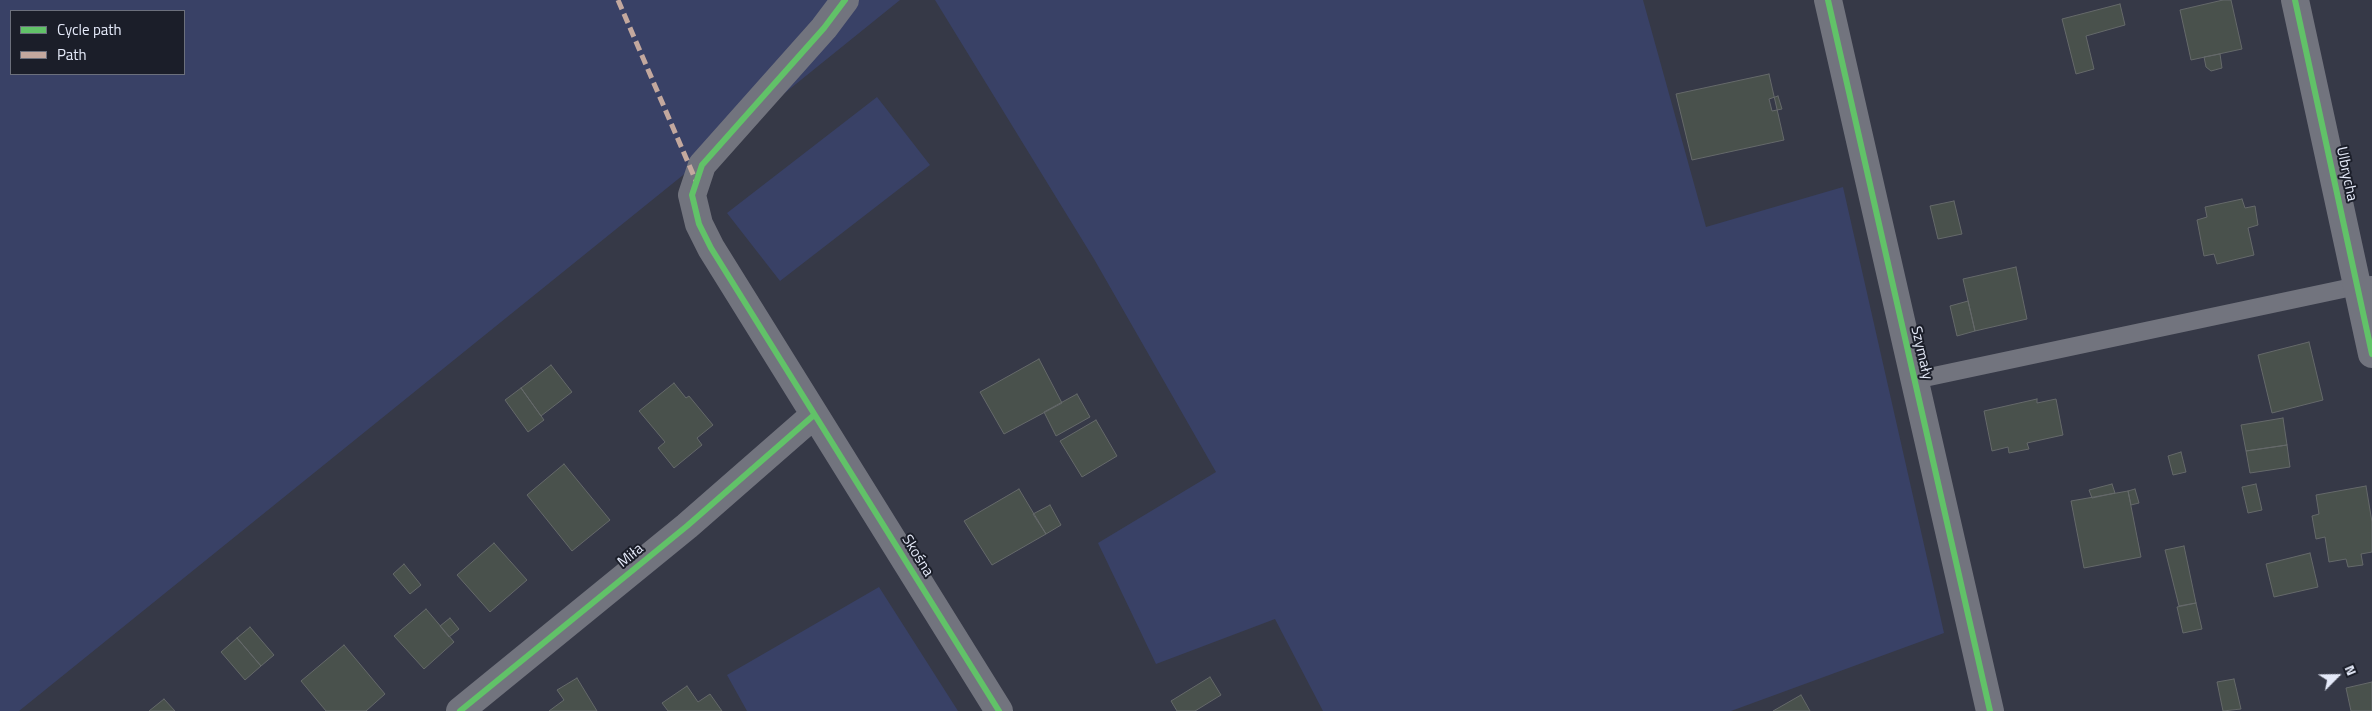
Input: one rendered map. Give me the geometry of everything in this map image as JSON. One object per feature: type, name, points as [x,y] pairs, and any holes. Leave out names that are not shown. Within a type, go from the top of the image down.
[{"type":"street","name":"Skośna","points":[[844,0],[824,28],[702,165],[692,194],[699,224],[711,248],[999,711]]},
{"type":"street","name":"Szymały","points":[[1828,0],[1990,711]]},
{"type":"street","name":"Ulbrycha","points":[[2294,0],[2365,286],[2372,354]]},
{"type":"street","name":"Miła","points":[[472,707],[688,526],[814,415]]},
{"type":"lane","points":[[1915,380],[2365,286]]},
{"type":"shaded area","points":[[0,0],[900,0],[19,711],[0,711]]},
{"type":"shaded area","points":[[935,0],[1643,0],[1706,227],[1843,187],[1944,633],[1731,711],[1323,711],[1275,619],[1156,664],[1098,543],[1216,472],[1094,259]]},
{"type":"shaded area","points":[[877,97],[930,165],[780,281],[727,213]]},
{"type":"shaded area","points":[[879,587],[958,711],[747,711],[727,675]]},
{"type":"building","points":[[2223,0],[2231,0],[2242,49],[2191,60],[2180,10]]},
{"type":"building","points":[[2120,4],[2125,25],[2086,36],[2094,69],[2076,74],[2062,19]]},
{"type":"building","points":[[2220,54],[2222,68],[2211,71],[2206,67],[2204,57]]},
{"type":"building","points":[[1769,74],[1784,140],[1692,160],[1676,94]]},
{"type":"building","points":[[1778,96],[1782,109],[1772,111],[1769,99]]},
{"type":"building","points":[[2242,199],[2245,208],[2255,206],[2258,225],[2248,228],[2254,255],[2217,264],[2214,254],[2204,256],[2197,220],[2207,217],[2205,207]]},
{"type":"building","points":[[1954,201],[1962,234],[1938,239],[1930,206]]},
{"type":"building","points":[[2016,267],[2027,319],[1975,331],[1963,279]]},
{"type":"building","points":[[1968,301],[1975,331],[1957,336],[1950,306]]},
{"type":"building","points":[[2309,342],[2323,400],[2272,413],[2258,355]]},
{"type":"building","points":[[1039,359],[1062,403],[1004,434],[980,392]]},
{"type":"building","points":[[551,365],[572,392],[541,416],[521,388]]},
{"type":"building","points":[[674,383],[686,398],[689,396],[713,425],[697,438],[702,445],[674,468],[658,448],[665,442],[639,411]]},
{"type":"building","points":[[521,388],[544,420],[528,432],[505,400]]},
{"type":"building","points":[[1077,394],[1090,417],[1056,436],[1044,412]]},
{"type":"building","points":[[2037,399],[2037,403],[2056,399],[2063,435],[2027,443],[2029,449],[2009,453],[2008,447],[1992,451],[1984,411]]},
{"type":"building","points":[[2283,418],[2287,445],[2246,451],[2241,425]]},
{"type":"building","points":[[1096,420],[1117,456],[1082,477],[1060,441]]},
{"type":"building","points":[[2287,445],[2290,467],[2250,473],[2246,451]]},
{"type":"building","points":[[2181,452],[2186,472],[2173,475],[2168,456]]},
{"type":"building","points":[[564,464],[610,520],[572,551],[527,495]]},
{"type":"building","points":[[2112,484],[2115,493],[2092,498],[2089,490]]},
{"type":"building","points":[[2256,484],[2262,510],[2248,513],[2242,487]]},
{"type":"building","points":[[2366,486],[2372,522],[2372,552],[2361,554],[2363,565],[2348,567],[2346,559],[2329,562],[2325,537],[2316,539],[2312,516],[2319,514],[2316,495]]},
{"type":"building","points":[[1019,489],[1046,534],[992,565],[964,521]]},
{"type":"building","points":[[2135,489],[2139,503],[2131,505],[2128,491]]},
{"type":"building","points":[[2128,491],[2141,557],[2084,568],[2071,501]]},
{"type":"building","points":[[1050,505],[1061,525],[1046,534],[1033,514]]},
{"type":"building","points":[[494,543],[527,580],[490,612],[457,575]]},
{"type":"building","points":[[2184,546],[2196,603],[2179,606],[2165,550]]},
{"type":"building","points":[[2310,553],[2318,587],[2274,597],[2266,564]]},
{"type":"building","points":[[404,564],[421,585],[410,594],[393,574]]},
{"type":"building","points":[[2196,603],[2202,629],[2183,633],[2177,607]]},
{"type":"building","points":[[426,609],[454,642],[424,669],[394,636]]},
{"type":"building","points":[[450,618],[459,629],[449,637],[440,626]]},
{"type":"building","points":[[250,627],[274,655],[261,666],[237,638]]},
{"type":"building","points":[[237,638],[261,666],[245,680],[221,652]]},
{"type":"building","points":[[344,645],[385,694],[366,711],[326,711],[301,681]]},
{"type":"building","points":[[1210,677],[1221,695],[1195,711],[1177,711],[1171,701]]},
{"type":"building","points":[[577,678],[597,711],[549,711],[564,700],[557,690]]},
{"type":"building","points":[[2234,679],[2241,709],[2223,711],[2217,682]]},
{"type":"building","points":[[2372,682],[2372,711],[2351,711],[2346,688]]},
{"type":"building","points":[[687,686],[698,702],[710,694],[722,711],[668,711],[662,703]]},
{"type":"building","points":[[1801,695],[1810,711],[1773,711]]},
{"type":"building","points":[[164,699],[175,711],[149,711]]},
{"type":"marked path","points":[[618,0],[696,181]]},
{"type":"cycle path","points":[[845,0],[824,28],[702,165],[692,195],[699,224],[711,248],[999,711]]},
{"type":"cycle path","points":[[1828,0],[1990,711]]},
{"type":"cycle path","points":[[2295,0],[2372,354]]},
{"type":"cycle path","points":[[460,711],[687,526],[814,415]]}]
